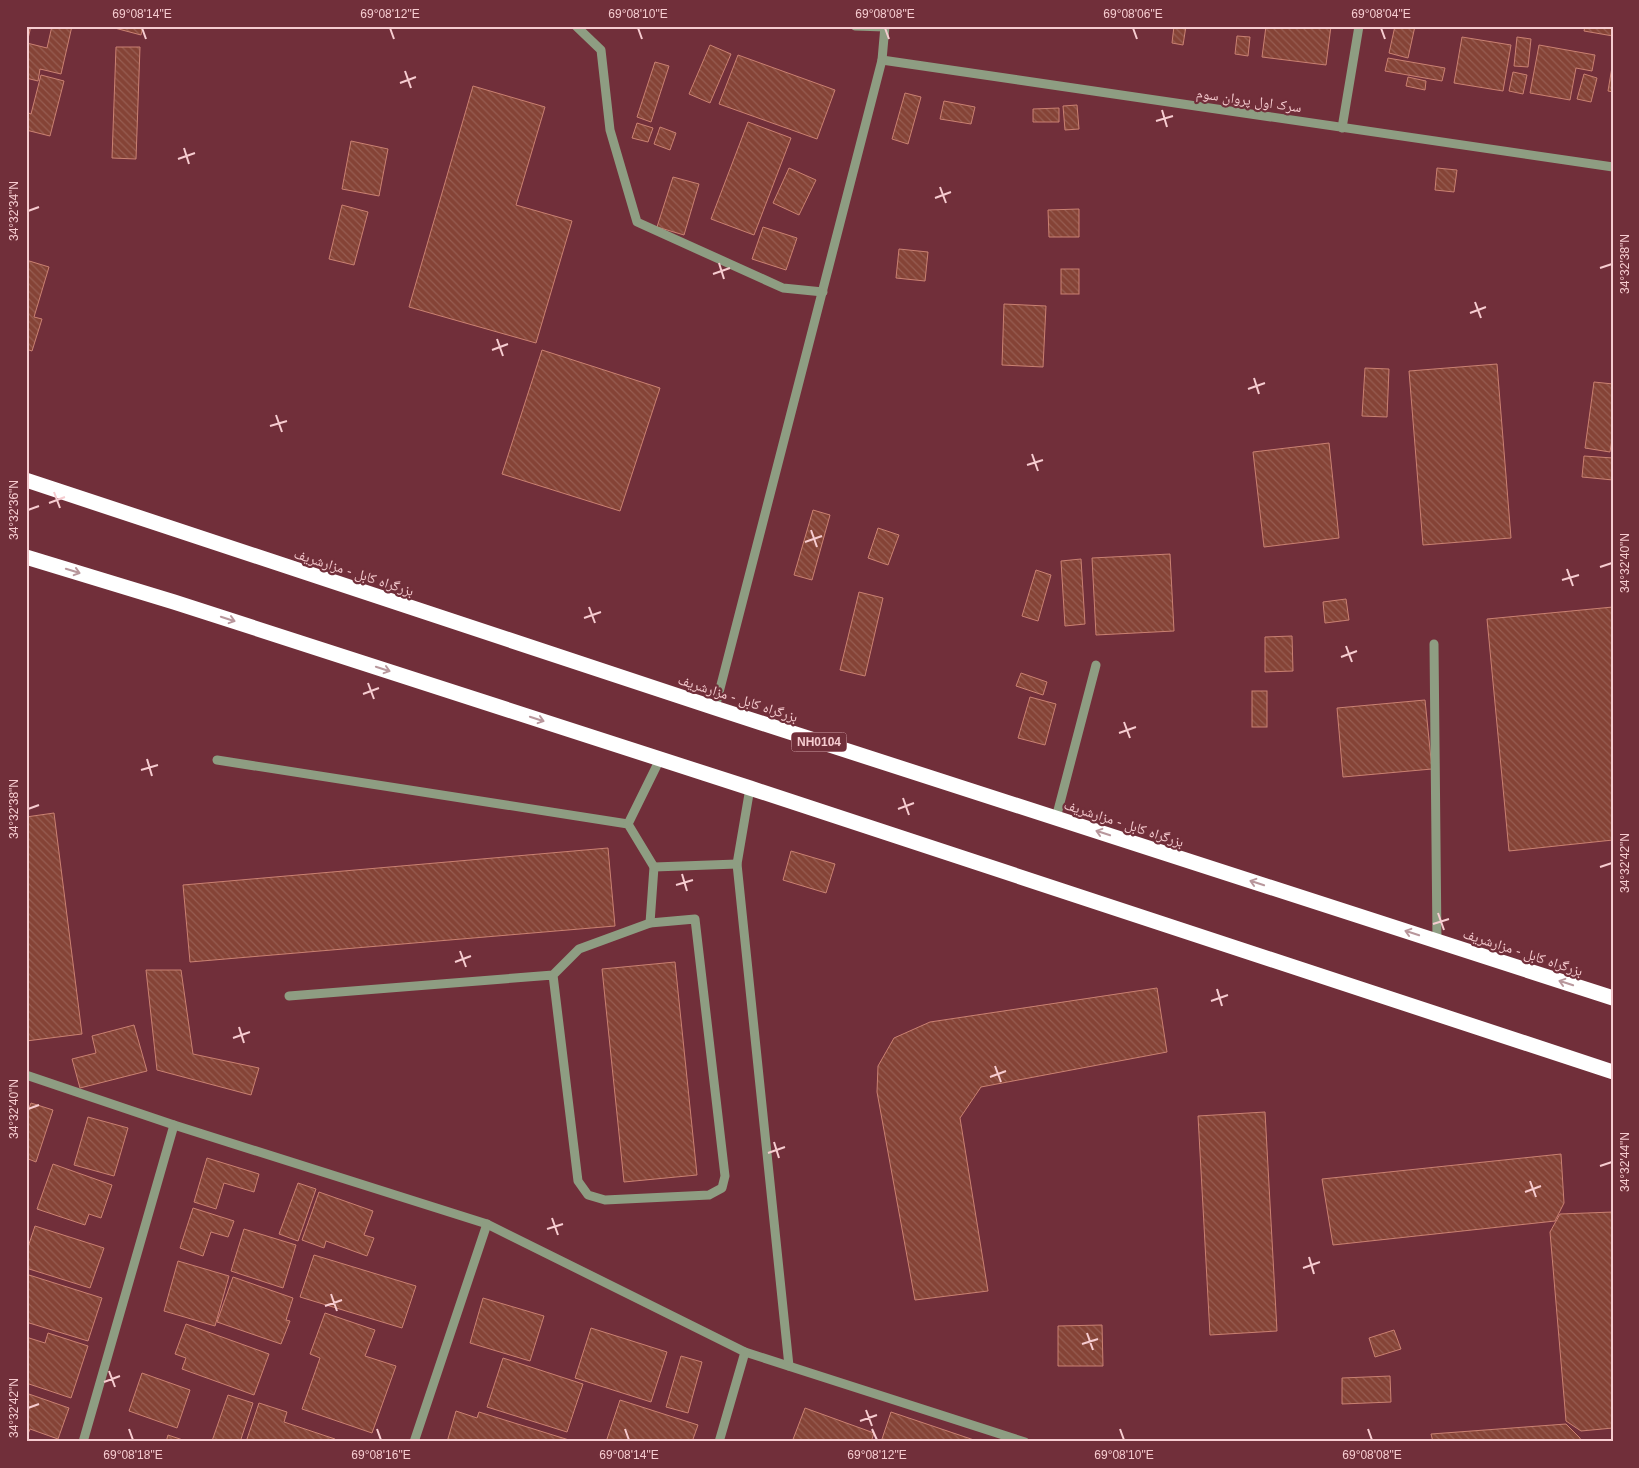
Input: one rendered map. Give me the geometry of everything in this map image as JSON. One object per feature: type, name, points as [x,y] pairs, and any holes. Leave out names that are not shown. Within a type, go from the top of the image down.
[{"type":"highway","name":"بزرگراه کابل - مزارشریف","points":[[26,480],[715,708],[1613,998]]},
{"type":"highway","points":[[26,557],[174,602],[750,788],[1613,1072]]},
{"type":"street","points":[[576,26],[601,50],[610,130],[637,222],[783,288],[824,292]]},
{"type":"street","points":[[715,708],[824,292],[882,60],[885,27],[855,26]]},
{"type":"street","points":[[1342,128],[1360,26]]},
{"type":"street","name":"سرک اول پروان سوم","points":[[882,60],[1613,167]]},
{"type":"street","points":[[1434,644],[1437,942]]},
{"type":"street","points":[[1056,818],[1096,665]]},
{"type":"street","points":[[628,824],[660,759]]},
{"type":"street","points":[[217,760],[628,824],[654,867],[650,923]]},
{"type":"street","points":[[750,788],[737,864],[789,1366]]},
{"type":"street","points":[[654,867],[737,864]]},
{"type":"street","points":[[289,996],[552,975],[579,949],[650,923],[696,919],[725,1176],[722,1188],[709,1194],[605,1200],[588,1195],[578,1181],[552,975]]},
{"type":"street","points":[[26,1075],[174,1125],[486,1224],[745,1352],[1025,1442]]},
{"type":"street","points":[[83,1442],[174,1125]]},
{"type":"street","points":[[414,1442],[486,1224]]},
{"type":"street","points":[[719,1442],[745,1352]]},
{"type":"building","points":[[26,26],[31,26],[27,43],[47,48],[52,26],[72,26],[61,74],[40,69],[38,81],[26,78]]},
{"type":"building","points":[[107,26],[143,26],[141,35]]},
{"type":"building","points":[[1174,26],[1186,26],[1183,45],[1172,43]]},
{"type":"building","points":[[1266,26],[1331,26],[1326,65],[1262,57]]},
{"type":"building","points":[[1395,26],[1415,26],[1408,58],[1389,53]]},
{"type":"building","points":[[1585,26],[1613,26],[1613,36],[1584,31]]},
{"type":"building","points":[[1237,36],[1250,37],[1248,56],[1235,54]]},
{"type":"building","points":[[1462,37],[1511,45],[1503,91],[1454,83]]},
{"type":"building","points":[[1517,37],[1531,39],[1528,67],[1514,66]]},
{"type":"building","points":[[710,45],[731,54],[710,103],[689,94]]},
{"type":"building","points":[[1539,45],[1595,55],[1592,71],[1576,68],[1570,100],[1530,93]]},
{"type":"building","points":[[116,47],[140,47],[136,159],[112,158]]},
{"type":"building","points":[[738,55],[835,90],[817,139],[719,104]]},
{"type":"building","points":[[1388,58],[1445,68],[1442,81],[1385,71]]},
{"type":"building","points":[[1613,61],[1613,92],[1608,91]]},
{"type":"building","points":[[655,62],[669,66],[651,122],[637,117]]},
{"type":"building","points":[[1513,72],[1527,75],[1523,94],[1509,91]]},
{"type":"building","points":[[1584,74],[1597,78],[1591,102],[1577,99]]},
{"type":"building","points":[[41,75],[64,81],[50,136],[26,130],[26,112],[31,114]]},
{"type":"building","points":[[1408,77],[1426,81],[1425,90],[1406,86]]},
{"type":"building","points":[[473,86],[545,107],[516,205],[572,221],[536,343],[409,307]]},
{"type":"building","points":[[905,93],[921,97],[908,144],[892,139]]},
{"type":"building","points":[[944,101],[975,107],[971,124],[940,119]]},
{"type":"building","points":[[1077,105],[1079,129],[1065,130],[1063,106]]},
{"type":"building","points":[[1059,108],[1059,122],[1033,122],[1033,109]]},
{"type":"building","points":[[748,122],[791,138],[754,235],[711,219]]},
{"type":"building","points":[[637,123],[653,128],[648,142],[632,138]]},
{"type":"building","points":[[660,127],[676,133],[670,150],[654,144]]},
{"type":"building","points":[[351,141],[388,149],[379,196],[342,189]]},
{"type":"building","points":[[789,168],[816,180],[799,215],[773,203]]},
{"type":"building","points":[[1437,168],[1457,170],[1454,192],[1435,190]]},
{"type":"building","points":[[673,177],[699,184],[684,235],[657,227]]},
{"type":"building","points":[[342,205],[368,212],[354,265],[329,259]]},
{"type":"building","points":[[1079,209],[1079,237],[1049,237],[1048,210]]},
{"type":"building","points":[[763,227],[797,238],[786,270],[752,259]]},
{"type":"building","points":[[899,249],[928,252],[925,281],[896,278]]},
{"type":"building","points":[[26,260],[49,267],[34,317],[42,319],[32,351],[26,349]]},
{"type":"building","points":[[1061,269],[1079,269],[1079,294],[1061,294]]},
{"type":"building","points":[[1004,304],[1046,306],[1043,367],[1002,365]]},
{"type":"building","points":[[542,350],[660,388],[620,511],[502,474]]},
{"type":"building","points":[[1497,364],[1511,538],[1423,545],[1409,371]]},
{"type":"building","points":[[1365,368],[1389,369],[1387,417],[1362,416]]},
{"type":"building","points":[[1594,382],[1613,384],[1613,432],[1610,452],[1585,448]]},
{"type":"building","points":[[1329,443],[1339,538],[1264,547],[1253,452]]},
{"type":"building","points":[[1584,456],[1613,458],[1613,480],[1582,477]]},
{"type":"building","points":[[813,510],[830,515],[812,580],[794,575]]},
{"type":"building","points":[[878,528],[899,535],[888,565],[868,558]]},
{"type":"building","points":[[1170,554],[1174,631],[1096,635],[1092,558]]},
{"type":"building","points":[[1081,559],[1085,624],[1065,626],[1061,561]]},
{"type":"building","points":[[1036,570],[1051,575],[1038,621],[1022,616]]},
{"type":"building","points":[[859,592],[883,598],[865,676],[840,670]]},
{"type":"building","points":[[1346,599],[1349,620],[1325,623],[1323,602]]},
{"type":"building","points":[[1613,607],[1613,840],[1509,851],[1487,619]]},
{"type":"building","points":[[1292,636],[1293,671],[1265,672],[1265,637]]},
{"type":"building","points":[[1021,673],[1047,682],[1043,695],[1016,686]]},
{"type":"building","points":[[1252,691],[1267,691],[1267,727],[1252,727]]},
{"type":"building","points":[[1030,697],[1056,704],[1045,745],[1018,738]]},
{"type":"building","points":[[1425,700],[1432,769],[1343,777],[1337,708]]},
{"type":"building","points":[[54,813],[82,1034],[26,1041],[26,817]]},
{"type":"building","points":[[608,848],[615,926],[190,962],[183,885]]},
{"type":"building","points":[[791,851],[835,864],[826,893],[783,880]]},
{"type":"building","points":[[675,962],[697,1175],[624,1182],[602,969]]},
{"type":"building","points":[[146,970],[181,970],[193,1054],[259,1068],[251,1095],[157,1070]]},
{"type":"building","points":[[1157,988],[1167,1052],[981,1087],[960,1118],[988,1291],[915,1300],[877,1092],[878,1066],[894,1038],[930,1022]]},
{"type":"building","points":[[134,1025],[147,1071],[80,1088],[72,1059],[96,1053],[92,1036]]},
{"type":"building","points":[[31,1103],[53,1110],[36,1162],[26,1158],[26,1116]]},
{"type":"building","points":[[1265,1112],[1277,1331],[1210,1335],[1198,1116]]},
{"type":"building","points":[[88,1117],[128,1128],[114,1176],[74,1165]]},
{"type":"building","points":[[1561,1154],[1564,1203],[1555,1221],[1333,1245],[1322,1179]]},
{"type":"building","points":[[207,1158],[259,1174],[254,1192],[224,1183],[216,1209],[194,1202]]},
{"type":"building","points":[[53,1164],[112,1185],[101,1218],[89,1214],[85,1225],[37,1209]]},
{"type":"building","points":[[298,1183],[316,1189],[298,1241],[279,1234]]},
{"type":"building","points":[[319,1192],[373,1211],[364,1235],[374,1238],[367,1256],[326,1241],[324,1248],[302,1240]]},
{"type":"building","points":[[193,1208],[234,1221],[228,1237],[211,1232],[203,1256],[180,1248]]},
{"type":"building","points":[[1613,1212],[1613,1428],[1581,1431],[1566,1421],[1550,1232],[1560,1214]]},
{"type":"building","points":[[35,1226],[104,1248],[90,1288],[26,1268],[26,1253]]},
{"type":"building","points":[[244,1229],[296,1245],[283,1288],[231,1271]]},
{"type":"building","points":[[314,1255],[416,1286],[402,1328],[300,1297]]},
{"type":"building","points":[[178,1261],[229,1276],[215,1326],[164,1311]]},
{"type":"building","points":[[29,1275],[102,1298],[88,1341],[26,1322],[26,1282]]},
{"type":"building","points":[[233,1277],[293,1298],[286,1320],[290,1321],[281,1344],[217,1322]]},
{"type":"building","points":[[483,1298],[544,1316],[530,1361],[470,1343]]},
{"type":"building","points":[[325,1313],[375,1330],[365,1356],[396,1366],[372,1433],[302,1409],[320,1358],[310,1354]]},
{"type":"building","points":[[186,1324],[269,1354],[254,1395],[182,1369],[186,1358],[175,1354]]},
{"type":"building","points":[[1102,1325],[1103,1366],[1058,1366],[1058,1326]]},
{"type":"building","points":[[591,1328],[667,1352],[651,1402],[575,1378]]},
{"type":"building","points":[[1394,1330],[1401,1349],[1375,1357],[1369,1338]]},
{"type":"building","points":[[48,1333],[88,1346],[71,1398],[26,1383],[26,1337],[45,1343]]},
{"type":"building","points":[[681,1356],[702,1362],[688,1413],[666,1407]]},
{"type":"building","points":[[503,1358],[583,1384],[567,1432],[487,1407]]},
{"type":"building","points":[[142,1373],[190,1390],[177,1428],[129,1411]]},
{"type":"building","points":[[1390,1376],[1391,1402],[1342,1404],[1342,1378]]},
{"type":"building","points":[[26,1393],[69,1408],[58,1439],[30,1429],[26,1439]]},
{"type":"building","points":[[228,1395],[253,1403],[240,1442],[215,1442],[212,1441]]},
{"type":"building","points":[[620,1400],[698,1425],[692,1442],[606,1442]]},
{"type":"building","points":[[259,1403],[287,1412],[284,1422],[335,1439],[335,1442],[246,1442]]},
{"type":"building","points":[[805,1408],[874,1433],[871,1442],[792,1442]]},
{"type":"building","points":[[456,1411],[477,1418],[479,1412],[569,1440],[447,1442]]},
{"type":"building","points":[[891,1412],[980,1442],[881,1442]]},
{"type":"building","points":[[1566,1424],[1580,1438],[1581,1442],[1433,1442],[1431,1434]]},
{"type":"building","points":[[168,1435],[189,1442],[166,1442]]}]
